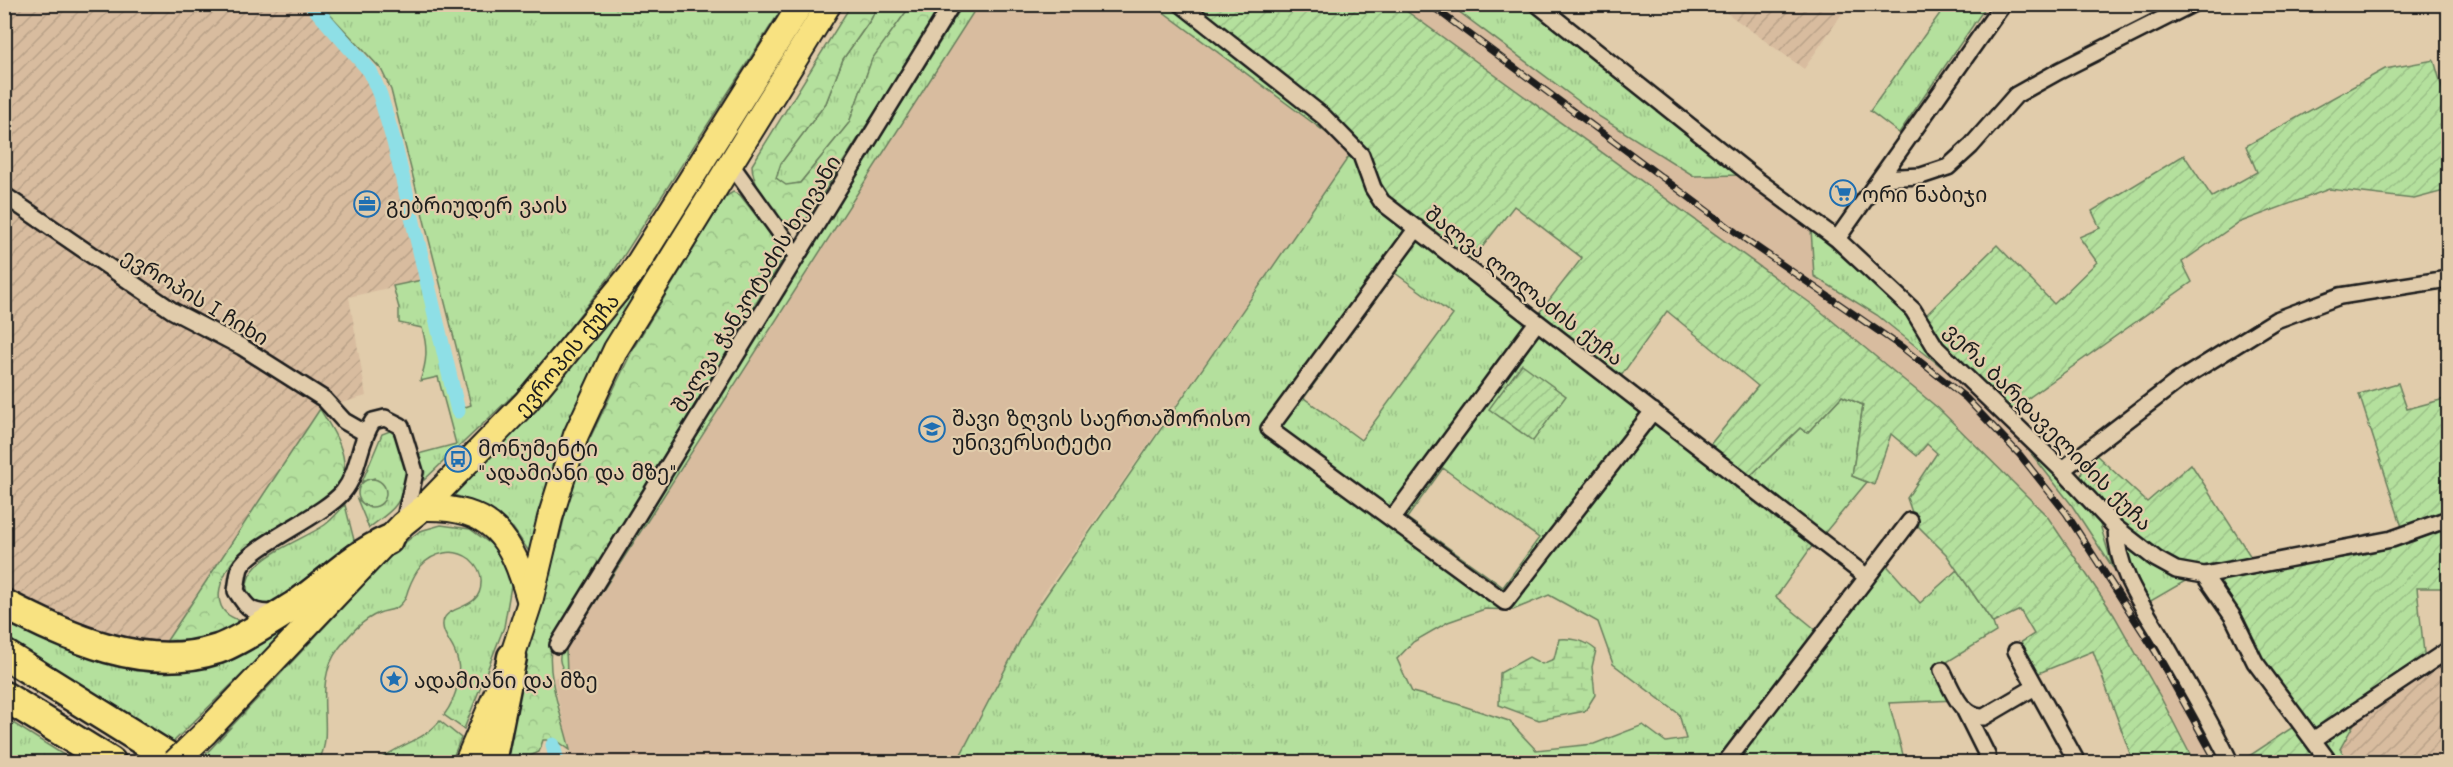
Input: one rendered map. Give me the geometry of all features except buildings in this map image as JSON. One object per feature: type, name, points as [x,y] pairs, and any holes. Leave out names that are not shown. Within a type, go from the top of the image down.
[{"type":"highway","points":[[4,604],[89,643],[142,657],[186,657],[221,649],[293,606],[395,532]]},
{"type":"highway","points":[[4,654],[176,762]]},
{"type":"highway","points":[[491,762],[512,657]]},
{"type":"highway","points":[[4,696],[111,762]]},
{"type":"main road","name":"ევროპის ქუჩა","points":[[176,762],[395,532],[423,508],[526,402],[632,273],[801,4]]},
{"type":"main road","name":"ევროპის ქუჩა","points":[[467,762],[512,657],[530,602],[550,518],[576,435],[616,349],[829,4]]},
{"type":"main road","points":[[423,508],[449,507],[474,514],[495,529],[512,549],[530,602]]},
{"type":"street","name":"შალვა ჭანკოტაძის ხეივანი","points":[[558,645],[952,4]]},
{"type":"street","name":"შალვა ლოლაძის ქუჩა","points":[[1181,4],[1324,117],[1361,155],[1373,188],[1382,201],[1867,577]]},
{"type":"street","name":"ვერა ბარდაველიძის ქუჩა","points":[[1537,4],[1750,174],[1838,239],[1913,310],[1936,348],[2062,470],[2116,528],[2156,559],[2176,570],[2204,575]]},
{"type":"street","points":[[1838,239],[2002,4]]},
{"type":"street","points":[[1880,178],[1921,176],[1948,167],[1971,146],[2016,95],[2192,4]]},
{"type":"street","points":[[730,163],[796,255]]},
{"type":"street","name":"ევროპის I ჩიხი","points":[[4,195],[173,311],[242,347],[324,399],[344,421],[365,433]]},
{"type":"street","points":[[1417,228],[1269,429],[1505,602],[1653,411]]},
{"type":"street","points":[[2062,470],[2178,381],[2276,320],[2340,296],[2448,279]]},
{"type":"street","points":[[1392,519],[1537,322]]},
{"type":"street","points":[[279,613],[255,613],[245,605],[236,591],[240,567],[254,553],[299,525],[343,492],[357,467],[365,433],[373,421],[386,418],[400,426],[415,472],[395,532]]},
{"type":"street","points":[[2330,762],[2255,662],[2233,617],[2204,575],[2392,539],[2448,519]]},
{"type":"street","points":[[1726,762],[1910,521]]},
{"type":"street","points":[[2116,528],[2116,546],[2128,580],[2215,730],[2230,762]]},
{"type":"street","points":[[2313,740],[2448,650]]},
{"type":"street","points":[[2016,651],[2077,762]]},
{"type":"street","points":[[1942,670],[1987,754],[1988,762]]},
{"type":"street","points":[[1965,711],[1976,718],[1984,717],[2035,687]]},
{"type":"shaded area","points":[[4,5],[303,5],[366,76],[381,117],[422,280],[349,297],[366,396],[320,409],[164,645],[87,634],[5,594]]},
{"type":"shaded area","name":"შავი ზღვის საერთაშორისო უნივერსიტეტი","points":[[978,5],[1154,5],[1353,152],[1043,595],[957,762],[573,762],[553,678],[567,674],[566,648]]},
{"type":"shaded area","points":[[1398,5],[1450,5],[1600,117],[1694,176],[1739,175],[1811,229],[1814,276],[1877,315],[1974,393],[2015,433],[2071,504],[2186,681],[2225,762],[2194,762],[2114,615],[2047,517],[1938,408],[1813,305]]},
{"type":"shaded area","points":[[1716,5],[1848,5],[1804,69]]},
{"type":"shaded area","points":[[2448,656],[2448,762],[2350,762],[2340,749],[2359,715]]},
{"type":"green space","points":[[1207,4],[1398,5],[1813,305],[1938,408],[2047,516],[2114,615],[2194,762],[2133,762],[2093,651],[2034,675],[2017,645],[2034,634],[2020,610],[1993,623],[1946,554],[1916,524],[1907,498],[1937,453],[1927,444],[1917,456],[1891,434],[1874,485],[1852,476],[1863,405],[1842,396],[1807,433],[1800,428],[1749,477],[1709,446],[1758,386],[1667,311],[1621,376],[1539,313],[1582,258],[1514,206],[1470,263],[1385,200],[1366,156],[1200,14]]},
{"type":"green space","points":[[321,5],[784,5],[614,271],[527,382],[424,480],[418,454],[456,444],[438,377],[420,381],[426,355],[422,328],[399,323],[399,308],[393,286],[422,280],[454,411],[471,405],[391,90],[381,69]]},
{"type":"green space","points":[[851,5],[878,5],[843,59],[826,103],[781,163],[776,178],[786,185],[800,183],[849,123],[872,59],[911,5],[943,5],[808,217],[793,227],[788,226],[780,222],[768,207],[760,193],[752,165]]},
{"type":"green space","points":[[878,5],[911,5],[872,60],[849,123],[800,183],[786,186],[776,178],[781,163],[826,103],[843,59]]},
{"type":"green space","points":[[963,5],[978,5],[566,648],[567,674],[560,660],[564,644]]},
{"type":"green space","points":[[1154,5],[1177,5],[1319,120],[1355,154],[1414,229],[1266,429],[1506,606],[1653,417],[1815,542],[1776,597],[1820,633],[1721,762],[957,762],[1036,610],[1352,152]],"holes":[[[1549,595],[1598,622],[1613,664],[1679,714],[1686,739],[1666,742],[1643,725],[1594,744],[1536,750],[1509,721],[1412,692],[1397,659],[1413,642],[1448,622],[1485,609],[1513,610]]]},
{"type":"green space","points":[[1450,5],[1527,5],[1739,175],[1694,176],[1600,117]]},
{"type":"green space","points":[[1946,5],[1987,5],[1899,133],[1870,111]]},
{"type":"green space","points":[[2434,60],[2448,108],[2448,190],[2414,199],[2329,189],[2238,223],[2182,262],[2192,282],[2010,411],[1948,350],[1926,315],[1997,245],[2054,304],[2097,262],[2079,237],[2100,228],[2092,211],[2184,155],[2212,197],[2257,172],[2246,146],[2385,69]]},
{"type":"green space","points":[[733,192],[740,195],[786,254],[552,641],[550,654],[553,681],[570,750],[556,740],[543,740],[539,752],[530,756],[529,762],[504,762],[531,628],[559,540],[577,465],[634,347],[725,197]]},
{"type":"green space","points":[[1811,229],[1900,308],[1931,350],[1974,393],[1877,315],[1814,276]]},
{"type":"green space","points":[[1417,235],[1533,323],[1392,512],[1275,426]],"holes":[[[1395,273],[1453,315],[1361,440],[1304,398]]]},
{"type":"green space","points":[[647,273],[590,384],[530,553],[513,528],[474,502],[451,494],[517,428],[569,370]]},
{"type":"green space","points":[[1538,326],[1647,412],[1504,595],[1398,517]],"holes":[[[1443,468],[1539,538],[1503,587],[1407,518]]]},
{"type":"green space","points":[[1522,364],[1566,396],[1533,441],[1489,409]]},
{"type":"green space","points":[[2398,383],[2407,409],[2448,398],[2448,510],[2402,527],[2359,394]]},
{"type":"green space","points":[[1842,396],[1863,405],[1852,476],[1867,482],[1823,535],[1749,477],[1800,428],[1807,433]]},
{"type":"green space","points":[[320,409],[342,450],[344,468],[338,487],[314,507],[243,550],[226,571],[219,599],[227,614],[244,623],[206,642],[164,645]]},
{"type":"green space","points":[[390,431],[397,438],[404,457],[406,467],[403,489],[392,509],[369,528],[357,499],[368,507],[374,478],[362,482],[382,434]]},
{"type":"green space","points":[[2015,433],[2087,501],[2099,521],[2113,568],[2071,504]]},
{"type":"green space","points":[[2095,454],[2147,502],[2191,464],[2251,557],[2206,567],[2183,565],[2151,548],[2092,494],[2081,476],[2083,468]]},
{"type":"green space","points":[[372,479],[382,483],[386,493],[382,503],[372,507],[362,503],[358,493],[362,483]]},
{"type":"green space","points":[[345,505],[354,540],[277,604],[255,605],[247,591],[248,578],[256,567],[269,556],[326,524]]},
{"type":"green space","points":[[441,525],[470,529],[499,550],[512,580],[504,627],[464,729],[444,715],[456,692],[459,675],[457,658],[443,626],[448,614],[475,599],[479,593],[481,576],[470,559],[458,553],[447,552],[431,558],[421,566],[411,583],[405,600],[398,607],[367,619],[339,648],[326,677],[325,736],[318,762],[213,762],[203,757],[398,548],[420,531]]},
{"type":"green space","points":[[2448,528],[2448,588],[2417,588],[2425,662],[2316,730],[2259,658],[2216,580],[2221,576],[2355,556],[2402,545]]},
{"type":"green space","points":[[2124,547],[2172,576],[2187,580],[2144,605]]},
{"type":"green space","points":[[1883,561],[1920,603],[1957,570],[1993,623],[1996,632],[1937,668],[1955,700],[1889,703],[1905,762],[1730,762]]},
{"type":"green space","points":[[4,617],[81,655],[136,671],[182,671],[287,630],[167,748],[5,645]]},
{"type":"green space","points":[[1559,639],[1579,640],[1596,650],[1592,667],[1595,695],[1585,711],[1539,720],[1499,705],[1500,673],[1529,657],[1542,664],[1554,659]]},
{"type":"green space","points":[[2359,715],[2340,749],[2350,762],[2338,762],[2325,744],[2327,736]]},
{"type":"green space","points":[[5,718],[75,762],[5,762]]},
{"type":"green space","points":[[440,721],[461,738],[451,762],[377,762],[426,734]]},
{"type":"green space","points":[[2293,727],[2318,762],[2248,762],[2246,758]]},
{"type":"waterway","points":[[311,4],[370,71],[380,95],[394,142],[458,411]]},
{"type":"waterway","points":[[553,745],[557,762]]},
{"type":"railway","points":[[1429,4],[1745,239],[1903,348],[1966,398],[2020,455],[2066,513],[2155,651],[2217,762]]},
{"type":"place","name":"ორი ნაბიჯი","points":[[1843,193]]},
{"type":"place","name":"გებრიუდერ ვაის","points":[[367,204]]},
{"type":"place","name":"შავი ზღვის საერთაშორისო უნივერსიტეტი","points":[[932,429]]},
{"type":"place","name":"მონუმენტი \"ადამიანი და მზე\"","points":[[458,459]]},
{"type":"place","name":"ადამიანი და მზე","points":[[394,679]]}]
